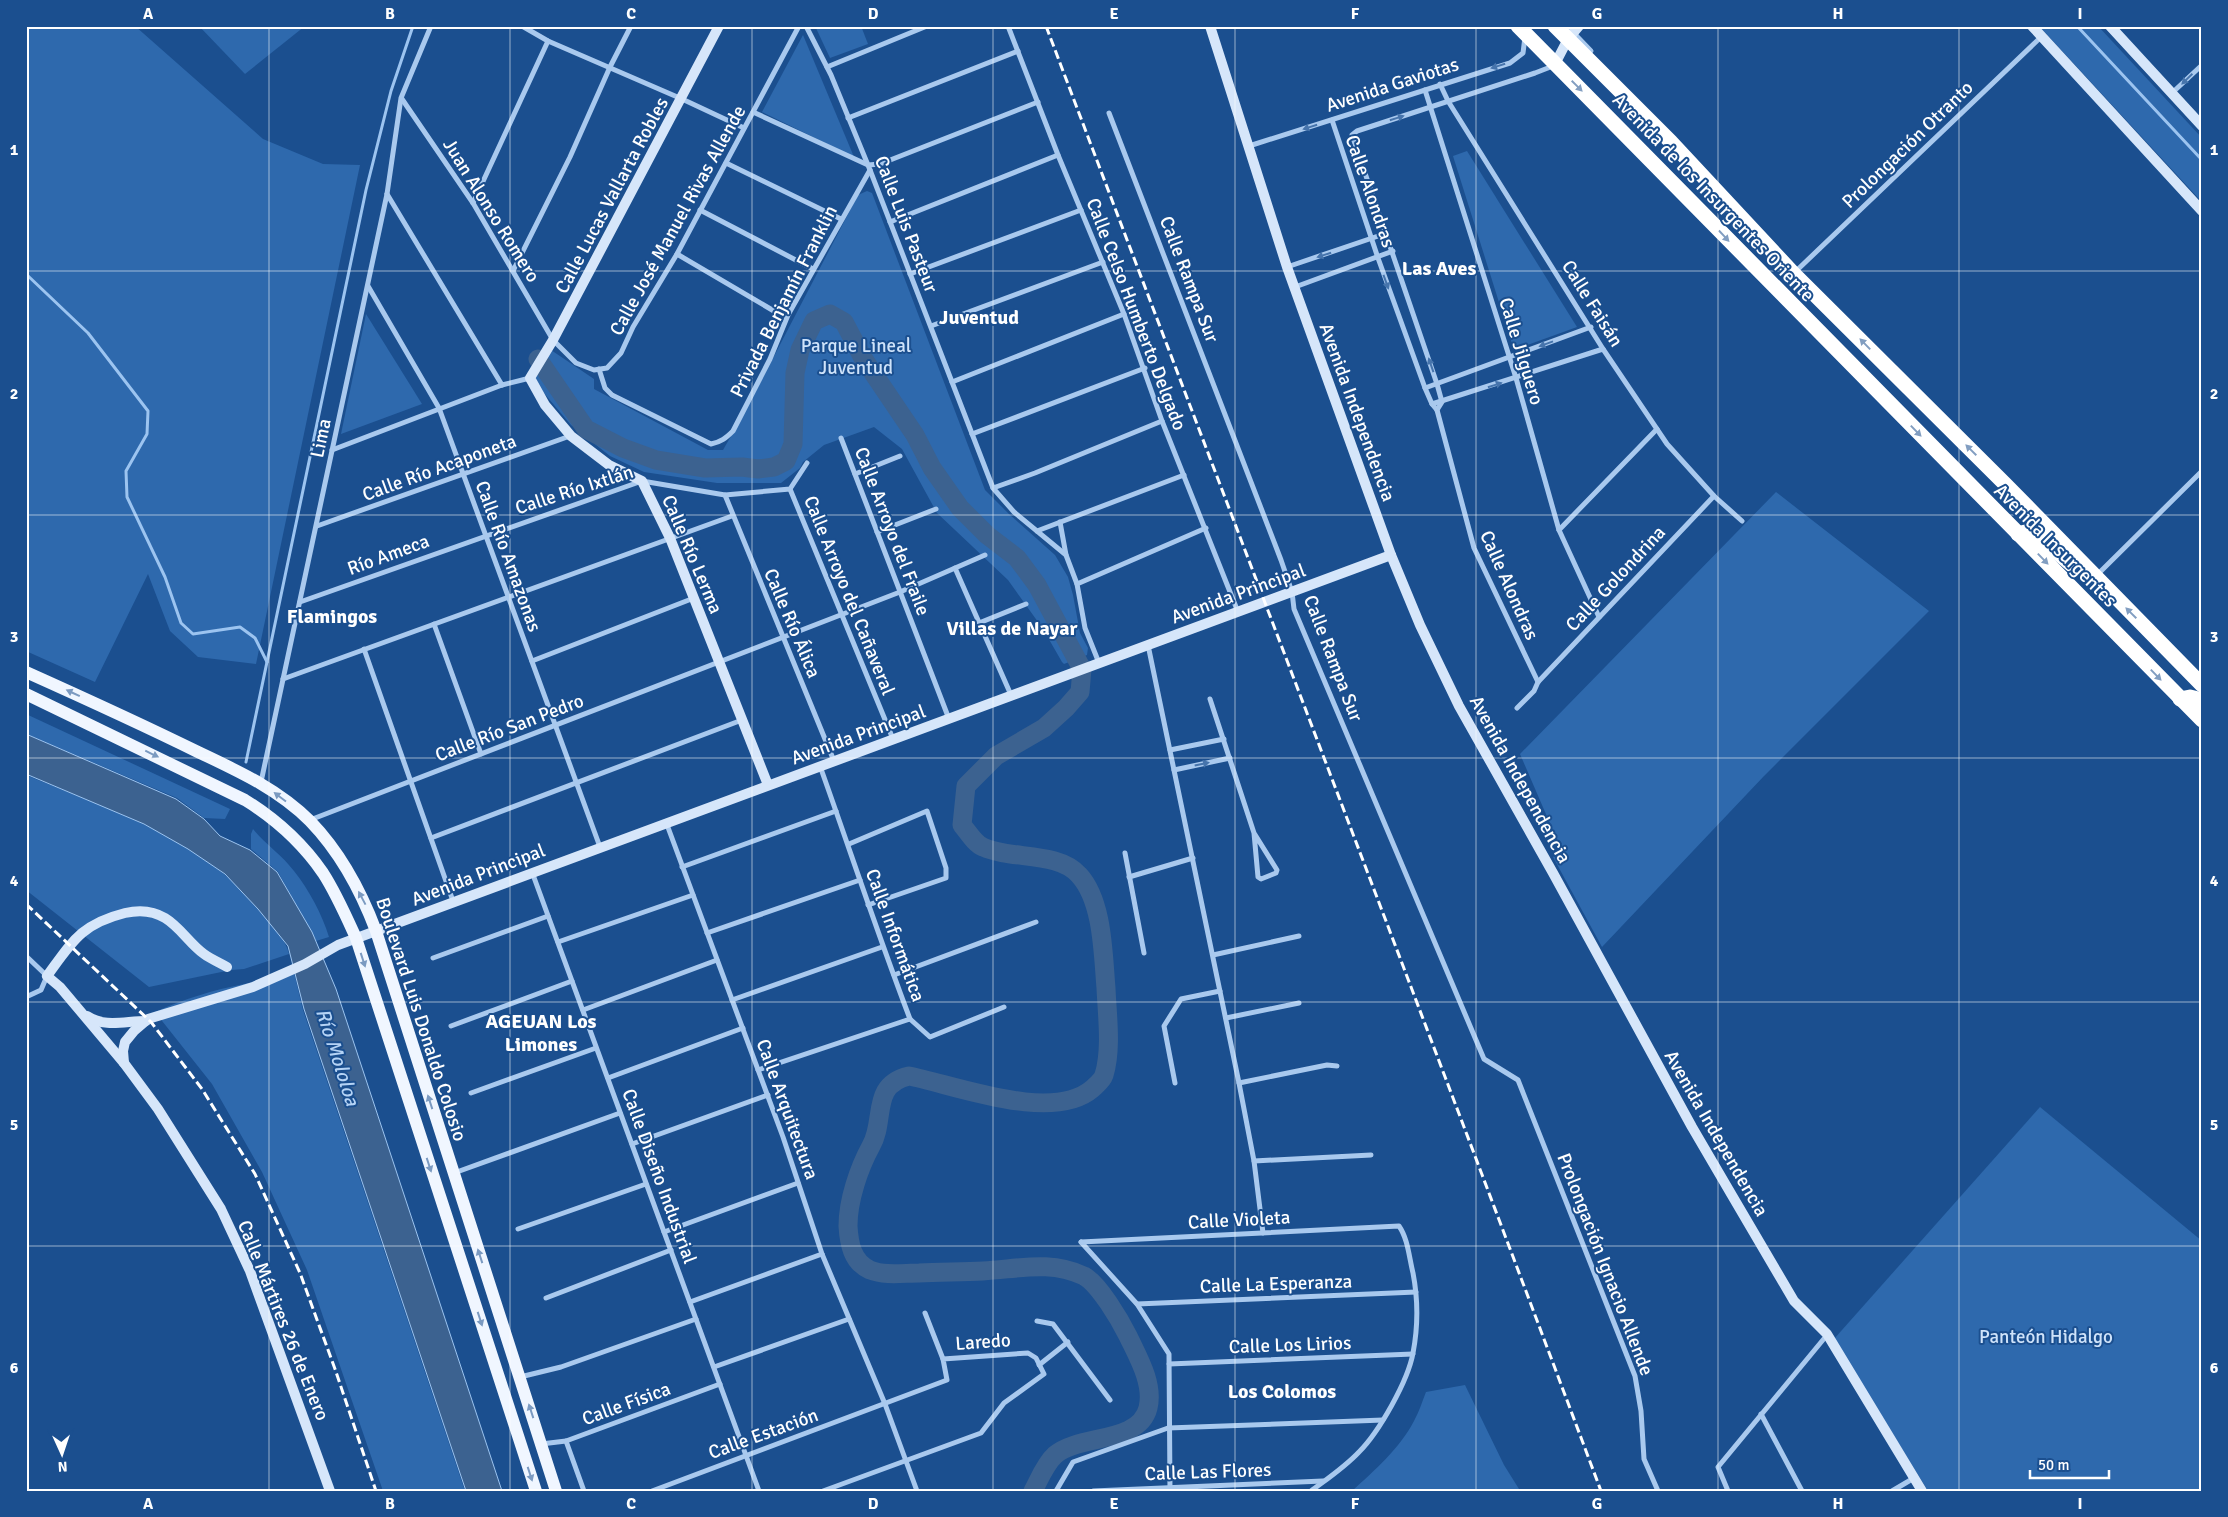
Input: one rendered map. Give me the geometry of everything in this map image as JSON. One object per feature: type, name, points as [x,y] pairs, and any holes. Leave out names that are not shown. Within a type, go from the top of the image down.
[{"type":"highway","name":"Avenida de los Insurgentes Oriente","points":[[1555,26],[1573,32],[1671,142],[1794,273],[1899,379]]},
{"type":"highway","name":"Avenida de los Insurgentes Oriente","points":[[1523,29],[1555,64],[1882,396]]},
{"type":"highway","points":[[1882,396],[1899,379]]},
{"type":"highway","name":"Avenida Insurgentes","points":[[1899,379],[2005,484],[2199,683]]},
{"type":"highway","name":"Avenida Insurgentes","points":[[1882,396],[2202,720]]},
{"type":"highway","points":[[1987,502],[2005,484]]},
{"type":"highway","points":[[2018,534],[2029,531],[2035,534],[2083,575],[2095,577]]},
{"type":"highway","points":[[2180,699],[2199,683]]},
{"type":"highway","points":[[2180,699],[2190,697],[2202,700]]},
{"type":"main road","name":"Boulevard Luis Donaldo Colosio","points":[[26,672],[261,783],[309,821],[343,862],[366,904],[376,931],[556,1491]]},
{"type":"main road","name":"Boulevard Luis Donaldo Colosio","points":[[26,694],[240,797],[267,814],[285,830],[322,872],[356,938],[536,1491]]},
{"type":"street","name":"Lima","points":[[261,783],[387,194],[401,98],[431,26]]},
{"type":"street","points":[[522,26],[548,41],[682,98],[744,128]]},
{"type":"street","points":[[513,271],[570,157],[610,67],[631,26]]},
{"type":"street","name":"Calle Lucas Vallarta Robles","points":[[530,378],[553,340],[719,26]]},
{"type":"street","name":"Calle José Manuel Rivas Allende","points":[[599,369],[607,368],[621,354],[633,327],[677,254],[799,26]]},
{"type":"street","name":"Calle Luis Pasteur","points":[[806,26],[827,66],[869,168],[993,488],[1014,512],[1066,555]]},
{"type":"street","points":[[827,66],[927,26]]},
{"type":"street","name":"Calle Celso Humberto Delgado","points":[[1008,26],[1058,155],[1124,314],[1145,368],[1162,421],[1206,528],[1238,613]]},
{"type":"street","name":"Avenida Independencia","points":[[1210,26],[1287,266],[1391,555],[1420,625],[1459,706],[1692,1127],[1794,1301],[1827,1334],[1922,1491]]},
{"type":"street","points":[[2032,26],[2202,211]]},
{"type":"street","points":[[2113,27],[2202,126]]},
{"type":"street","name":"Avenida Gaviotas","points":[[1249,146],[1510,62],[1519,58],[1524,49],[1523,29]]},
{"type":"street","points":[[1555,64],[1573,32]]},
{"type":"street","name":"Avenida de los Insurgentes Oriente","points":[[1573,32],[1597,58]]},
{"type":"street","name":"Prolongación Otranto","points":[[1794,273],[2041,37]]},
{"type":"street","points":[[473,203],[548,41]]},
{"type":"street","points":[[848,118],[1018,51]]},
{"type":"street","name":"Avenida Gaviotas","points":[[1352,135],[1357,131],[1535,73],[1555,64]]},
{"type":"street","points":[[2172,93],[2202,65]]},
{"type":"street","name":"Calle Faisán","points":[[1440,84],[1448,100],[1604,349],[1667,444],[1714,496],[1742,521]]},
{"type":"street","name":"Calle Jilguero","points":[[1425,90],[1516,378],[1559,530],[1599,617]]},
{"type":"street","name":"Juan Alonso Romero","points":[[401,98],[473,203],[553,340]]},
{"type":"street","points":[[753,112],[869,168],[1038,102]]},
{"type":"street","name":"Calle Rampa Sur","points":[[1109,113],[1292,592],[1294,609],[1484,1059],[1518,1080]]},
{"type":"street","name":"Avenida de los Insurgentes Oriente","points":[[1657,119],[1677,139]]},
{"type":"street","name":"Calle Alondras","points":[[1332,120],[1378,258],[1425,388],[1432,404],[1437,410],[1474,548],[1538,682]]},
{"type":"street","name":"Calle Alondras","points":[[1352,135],[1387,233],[1442,402]]},
{"type":"street","points":[[890,222],[1058,155]]},
{"type":"street","points":[[726,163],[841,218]]},
{"type":"street","name":"Privada Benjamín Franklin","points":[[599,369],[605,388],[612,395],[711,444],[719,442],[733,431],[770,359],[788,315],[869,168]]},
{"type":"street","points":[[387,194],[502,385]]},
{"type":"street","points":[[700,210],[813,269]]},
{"type":"street","points":[[910,274],[1082,210]]},
{"type":"street","points":[[1287,266],[1387,233]]},
{"type":"street","points":[[1295,287],[1393,252]]},
{"type":"street","points":[[677,254],[779,314],[788,315]]},
{"type":"street","points":[[930,326],[1103,262]]},
{"type":"street","name":"Calle Río Amazonas","points":[[368,286],[439,408],[600,847]]},
{"type":"street","points":[[952,382],[1124,314]]},
{"type":"street","points":[[1425,388],[1591,327]]},
{"type":"street","points":[[553,340],[576,363],[594,370],[599,369]]},
{"type":"street","points":[[1432,404],[1604,349]]},
{"type":"street","points":[[972,434],[1145,368]]},
{"type":"street","points":[[332,450],[502,385],[530,378]]},
{"type":"street","name":"Calle Río Lerma","points":[[530,378],[545,405],[571,436],[609,465],[642,481],[670,538],[768,785]]},
{"type":"street","points":[[1437,410],[1442,402]]},
{"type":"street","points":[[993,488],[1162,421]]},
{"type":"street","points":[[1559,530],[1657,429]]},
{"type":"street","name":"Calle Río Acaponeta","points":[[317,526],[571,436]]},
{"type":"street","name":"Calle Arroyo del Fraile","points":[[841,438],[950,719]]},
{"type":"street","points":[[855,474],[900,456]]},
{"type":"street","points":[[790,489],[807,463]]},
{"type":"street","points":[[2095,577],[2202,471]]},
{"type":"street","points":[[1037,531],[1184,475]]},
{"type":"street","name":"Calle Río Ixtlán","points":[[486,535],[642,481],[725,495],[790,489]]},
{"type":"street","name":"Calle Arroyo del Cañaveral","points":[[790,489],[893,740]]},
{"type":"street","name":"Calle Río Álica","points":[[725,495],[834,761]]},
{"type":"street","name":"Calle Golondrina","points":[[1517,708],[1534,691],[1538,682],[1714,496]]},
{"type":"street","points":[[877,532],[936,509]]},
{"type":"street","points":[[283,679],[732,516]]},
{"type":"street","points":[[1060,522],[1066,555],[1076,584],[1085,628],[1097,664]]},
{"type":"street","points":[[1076,584],[1206,528]]},
{"type":"street","name":"Río Ameca","points":[[300,602],[486,535]]},
{"type":"street","name":"Calle Río San Pedro","points":[[309,821],[900,592],[985,555]]},
{"type":"street","name":"Avenida Principal","points":[[146,1021],[253,987],[305,964],[335,946],[453,901],[1391,555]]},
{"type":"street","points":[[955,568],[1011,696]]},
{"type":"street","points":[[532,661],[694,598]]},
{"type":"street","points":[[979,623],[1026,604]]},
{"type":"street","points":[[434,624],[481,754]]},
{"type":"street","points":[[1148,645],[1239,1083],[1254,1161],[1263,1233]]},
{"type":"street","points":[[364,649],[453,901]]},
{"type":"street","points":[[1210,699],[1254,832],[1258,877],[1261,879],[1276,873],[1277,870],[1254,832]]},
{"type":"street","points":[[431,838],[742,720]]},
{"type":"street","points":[[1170,750],[1224,739]]},
{"type":"street","points":[[1174,770],[1230,758]]},
{"type":"street","name":"Calle Informática","points":[[758,1070],[910,1019],[882,947],[849,844],[820,766]]},
{"type":"street","points":[[682,867],[836,811]]},
{"type":"street","points":[[849,844],[927,811],[946,868],[946,878],[868,905]]},
{"type":"street","name":"Calle Arquitectura","points":[[666,822],[768,1095],[822,1254],[885,1404],[917,1491]]},
{"type":"street","points":[[1125,853],[1144,953]]},
{"type":"street","points":[[1129,877],[1193,858]]},
{"type":"street","name":"Calle Diseño Industrial","points":[[532,872],[759,1491]]},
{"type":"street","points":[[707,933],[860,880]]},
{"type":"street","points":[[558,942],[693,895]]},
{"type":"street","points":[[26,997],[41,990],[47,976],[71,944],[88,927],[108,918],[140,910],[164,917],[186,935],[203,954],[228,967]]},
{"type":"street","points":[[433,958],[548,916]]},
{"type":"street","points":[[894,975],[1036,922]]},
{"type":"street","points":[[1213,955],[1300,936]]},
{"type":"street","points":[[732,1000],[882,947]]},
{"type":"street","name":"Calle Mártires 26 de Enero","points":[[26,956],[60,987],[124,1063],[158,1109],[221,1209],[250,1271],[330,1491]]},
{"type":"street","points":[[584,1010],[717,960]]},
{"type":"street","points":[[451,1026],[572,981]]},
{"type":"street","points":[[1175,1083],[1164,1026],[1181,999],[1220,991]]},
{"type":"street","points":[[1226,1018],[1299,1003]]},
{"type":"street","points":[[910,1019],[930,1037],[1004,1007]]},
{"type":"street","points":[[78,1010],[96,1022],[110,1024],[146,1021]]},
{"type":"street","points":[[124,1063],[123,1051],[125,1042],[146,1021]]},
{"type":"street","points":[[608,1078],[743,1028]]},
{"type":"street","points":[[471,1093],[596,1048]]},
{"type":"street","points":[[1239,1083],[1327,1065],[1337,1066]]},
{"type":"street","name":"Prolongación Ignacio Allende","points":[[1518,1080],[1635,1376],[1644,1459],[1658,1491]]},
{"type":"street","points":[[632,1144],[768,1095]]},
{"type":"street","points":[[453,1173],[620,1113]]},
{"type":"street","points":[[1254,1161],[1371,1156]]},
{"type":"street","points":[[664,1232],[798,1183]]},
{"type":"street","points":[[518,1229],[646,1184]]},
{"type":"street","name":"Calle Violeta","points":[[1137,1304],[1081,1242],[1399,1226],[1403,1232],[1408,1250],[1416,1292]]},
{"type":"street","points":[[546,1298],[671,1250]]},
{"type":"street","points":[[690,1302],[822,1254]]},
{"type":"street","points":[[1311,1491],[1359,1452],[1383,1420],[1399,1390],[1413,1354],[1416,1292]]},
{"type":"street","name":"Calle La Esperanza","points":[[1137,1304],[1416,1292]]},
{"type":"street","points":[[1137,1304],[1168,1354],[1170,1489]]},
{"type":"street","points":[[925,1313],[943,1359]]},
{"type":"street","points":[[520,1377],[560,1367],[696,1319]]},
{"type":"street","points":[[714,1368],[849,1319]]},
{"type":"street","points":[[1037,1321],[1053,1324],[1110,1400]]},
{"type":"street","points":[[1728,1491],[1718,1467],[1827,1334]]},
{"type":"street","points":[[823,1491],[981,1433],[1004,1403],[1044,1374],[1039,1365],[1068,1342]]},
{"type":"street","name":"Laredo","points":[[885,1404],[947,1380],[943,1359],[1028,1353],[1036,1358],[1039,1365]]},
{"type":"street","name":"Calle Los Lirios","points":[[1169,1364],[1413,1354]]},
{"type":"street","name":"Calle Física","points":[[541,1444],[566,1441],[720,1384]]},
{"type":"street","name":"Calle Estación","points":[[652,1491],[885,1404]]},
{"type":"street","points":[[1761,1414],[1802,1491]]},
{"type":"street","points":[[1056,1491],[1073,1462],[1168,1428],[1383,1420]]},
{"type":"street","points":[[566,1441],[584,1491]]},
{"type":"street","points":[[1892,1491],[1914,1477]]},
{"type":"street","name":"Calle Las Flores","points":[[1093,1491],[1324,1481]]},
{"type":"green space","points":[[26,26],[135,26],[263,139],[323,164],[360,165],[256,664],[198,657],[170,631],[148,574],[95,682],[26,651]]},
{"type":"green space","points":[[199,26],[305,26],[245,74]]},
{"type":"green space","points":[[815,26],[861,26],[868,44],[830,58]]},
{"type":"green space","points":[[2039,26],[2098,26],[2202,138],[2202,202]]},
{"type":"green space","points":[[803,35],[854,157],[762,112]]},
{"type":"green space","points":[[1467,151],[1577,327],[1514,350],[1453,156]]},
{"type":"green space","name":"Parque Lineal Juventud","points":[[867,191],[872,193],[985,490],[1055,555],[1068,577],[1080,633],[1088,648],[1087,655],[1064,664],[1062,662],[1043,629],[1008,580],[937,513],[902,449],[874,427],[824,445],[781,483],[717,483],[644,472],[610,456],[571,425],[532,379],[551,350],[594,379],[594,389],[708,450],[723,450],[747,408],[858,195]]},
{"type":"green space","points":[[366,314],[422,404],[341,434]]},
{"type":"green space","points":[[1776,492],[1929,611],[1764,776],[1602,947],[1553,857],[1561,849],[1520,754]]},
{"type":"green space","points":[[26,714],[230,809],[225,819],[204,818],[177,798],[26,734]]},
{"type":"green space","points":[[26,775],[129,817],[202,857],[235,884],[280,935],[289,954],[244,969],[149,987],[26,890]]},
{"type":"green space","points":[[253,829],[300,878],[319,911],[329,937],[316,941],[278,872],[251,849]]},
{"type":"green space","points":[[293,968],[303,1010],[465,1491],[383,1491],[307,1270],[262,1172],[212,1084],[155,1012],[199,995],[256,981]]},
{"type":"green space","name":"Panteón Hidalgo","points":[[2040,1107],[2202,1241],[2202,1491],[1928,1491],[1834,1339]]},
{"type":"green space","points":[[1465,1385],[1504,1465],[1519,1489],[1515,1491],[1352,1491],[1402,1441],[1416,1418],[1426,1392]]},
{"type":"water","name":"Río Mololoa","points":[[26,734],[176,799],[204,819],[220,836],[250,850],[277,872],[312,932],[336,989],[502,1491],[466,1491],[304,1009],[288,946],[258,909],[225,874],[188,849],[144,824],[26,774]]},
{"type":"waterway","points":[[246,762],[366,190],[391,91],[413,26]]},
{"type":"waterway","points":[[2077,26],[2202,160]]},
{"type":"waterway","points":[[26,274],[88,333],[148,411],[147,434],[126,471],[127,497],[165,577],[181,623],[193,634],[240,627],[255,638],[267,662]]},
{"type":"waterway","points":[[538,359],[586,429],[623,448],[656,460],[705,468],[742,467],[758,469],[774,467],[786,461],[793,444],[795,373],[800,350],[814,321],[830,314],[844,322],[863,358],[915,435],[932,468],[960,508],[987,535],[1017,558],[1037,585],[1082,669],[1080,692],[1066,708],[1044,728],[996,756],[966,786],[962,825],[974,841],[983,847],[994,851],[1059,862],[1070,867],[1087,886],[1097,913],[1104,960],[1108,1020],[1108,1054],[1104,1075],[1092,1089],[1075,1099],[1053,1103],[1003,1099],[909,1076],[897,1081],[889,1087],[884,1095],[875,1136],[858,1174],[848,1216],[848,1232],[855,1257],[864,1267],[870,1270],[894,1274],[1034,1267],[1059,1268],[1084,1276],[1090,1280],[1109,1303],[1128,1336],[1144,1371],[1149,1390],[1148,1408],[1142,1419],[1133,1428],[1066,1448],[1055,1455],[1045,1467],[1033,1491]]},
{"type":"railway","points":[[1046,26],[1601,1491]]},
{"type":"railway","points":[[26,904],[151,1022],[202,1089],[255,1174],[300,1273],[376,1491]]},
{"type":"district","name":"Las Aves","points":[[1439,268]]},
{"type":"district","name":"Juventud","points":[[979,317]]},
{"type":"district","name":"Flamingos","points":[[332,616]]},
{"type":"district","name":"Villas de Nayar","points":[[1012,628]]},
{"type":"district","name":"AGEUAN Los Limones","points":[[541,1032]]},
{"type":"district","name":"Los Colomos","points":[[1282,1391]]}]
